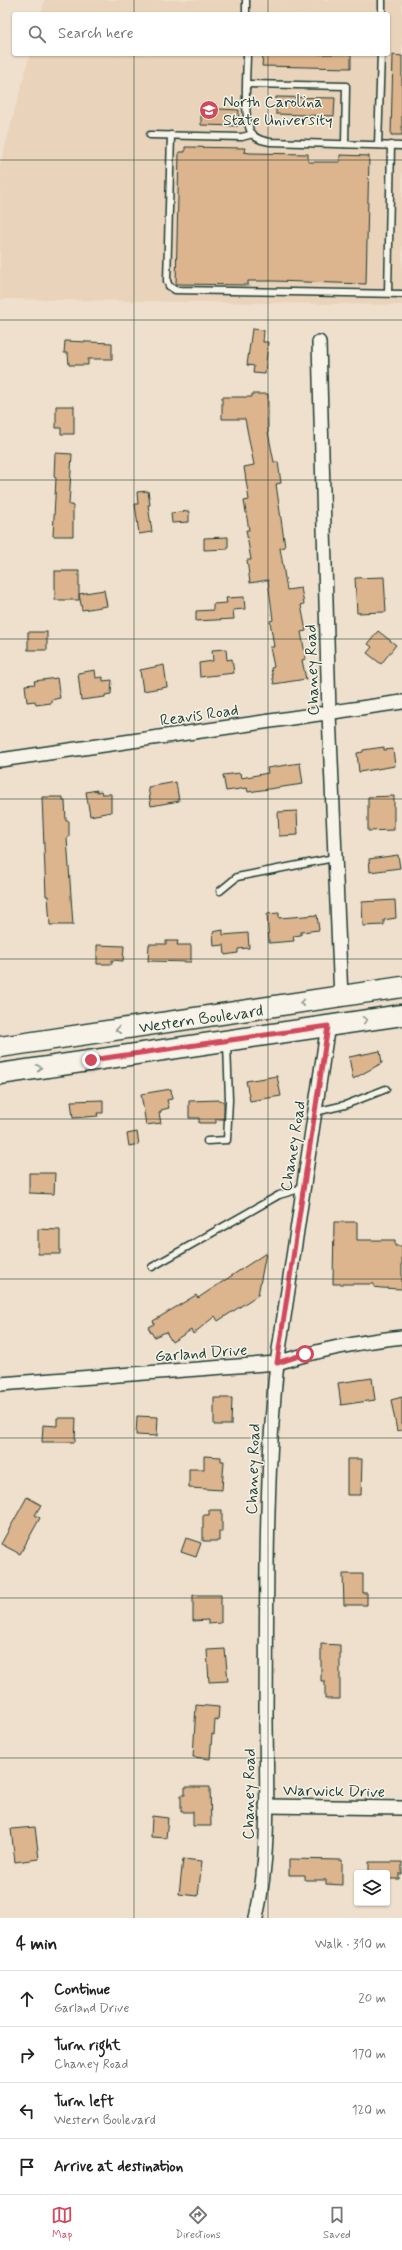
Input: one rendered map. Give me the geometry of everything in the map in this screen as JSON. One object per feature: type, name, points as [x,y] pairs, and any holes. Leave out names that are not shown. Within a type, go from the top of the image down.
[{"type":"main road","name":"Western Boulevard","points":[[0,1048],[341,998],[402,987]]},
{"type":"main road","name":"Western Boulevard","points":[[0,1074],[402,1015]]},
{"type":"street","name":"Chaney Road","points":[[319,342],[329,713],[341,998]]},
{"type":"street","name":"Reavis Road","points":[[0,760],[402,702]]},
{"type":"street","name":"Chaney Road","points":[[256,1918],[262,1890],[266,1806],[267,1510],[271,1416],[277,1363],[328,1026]]},
{"type":"street","name":"Garland Drive","points":[[0,1384],[277,1363],[305,1354],[351,1343],[402,1337]]},
{"type":"street","name":"Warwick Drive","points":[[266,1806],[402,1808]]},
{"type":"lane","points":[[246,0],[246,12]]},
{"type":"lane","points":[[382,0],[382,12]]},
{"type":"lane","points":[[247,56],[248,123],[253,134],[259,140],[270,142],[402,146]]},
{"type":"lane","points":[[378,145],[381,56]]},
{"type":"lane","points":[[247,84],[346,86],[345,144]]},
{"type":"lane","points":[[150,135],[242,137],[253,134]]},
{"type":"lane","points":[[171,135],[167,281],[169,286],[175,290],[402,294]]},
{"type":"lane","points":[[388,293],[391,145]]},
{"type":"lane","points":[[220,891],[237,877],[334,858]]},
{"type":"lane","points":[[207,1141],[228,1140],[229,1100],[227,1040]]},
{"type":"lane","points":[[315,1112],[345,1105],[386,1089]]},
{"type":"lane","points":[[152,1267],[273,1198],[303,1188]]},
{"type":"shaded area","name":"North Carolina State University","points":[[45,0],[402,0],[402,305],[0,299],[0,165],[29,56],[390,56],[390,12],[42,12]]},
{"type":"building","points":[[393,55],[402,56],[402,135],[391,135]]},
{"type":"building","points":[[263,56],[351,56],[351,68],[262,66]]},
{"type":"building","points":[[276,97],[335,98],[334,116],[276,114]]},
{"type":"building","points":[[201,108],[239,110],[238,126],[201,125]]},
{"type":"building","points":[[185,147],[245,148],[244,152],[250,153],[308,154],[308,162],[340,162],[340,155],[369,156],[366,284],[248,281],[248,285],[176,284],[179,152],[185,152]]},
{"type":"building","points":[[252,329],[264,330],[263,342],[268,342],[265,374],[253,373],[254,366],[247,365]]},
{"type":"building","points":[[65,341],[112,343],[112,359],[88,359],[88,365],[69,365],[68,353],[64,353]]},
{"type":"building","points":[[252,394],[268,394],[268,432],[274,462],[278,462],[281,483],[276,484],[285,547],[280,548],[287,590],[301,588],[304,604],[301,605],[306,631],[301,632],[306,659],[302,660],[306,679],[274,684],[271,668],[274,667],[270,647],[274,647],[270,621],[273,620],[268,580],[250,583],[247,560],[251,560],[246,530],[249,530],[244,501],[249,500],[244,467],[254,465],[245,419],[222,419],[222,397],[252,397]]},
{"type":"building","points":[[56,406],[74,406],[74,434],[61,434],[61,428],[56,428]]},
{"type":"building","points":[[55,453],[72,454],[69,505],[73,505],[73,536],[53,536],[56,478],[54,477]]},
{"type":"building","points":[[148,491],[150,505],[148,505],[152,532],[139,534],[135,504],[138,504],[137,492]]},
{"type":"building","points":[[189,511],[189,522],[172,523],[171,513]]},
{"type":"building","points":[[228,537],[228,549],[204,550],[204,538]]},
{"type":"building","points":[[55,571],[79,571],[79,600],[55,600]]},
{"type":"building","points":[[384,577],[386,612],[357,613],[355,578]]},
{"type":"building","points":[[104,590],[107,606],[82,610],[79,594]]},
{"type":"building","points":[[244,597],[245,609],[233,610],[234,619],[196,621],[196,611],[213,610],[213,604],[227,603],[226,598]]},
{"type":"building","points":[[378,631],[396,645],[381,664],[367,653],[372,647],[368,644]]},
{"type":"building","points":[[28,632],[47,632],[47,650],[28,650]]},
{"type":"building","points":[[226,649],[227,660],[232,659],[234,673],[200,677],[199,663],[213,661],[212,650]]},
{"type":"building","points":[[164,665],[167,687],[143,691],[140,670]]},
{"type":"building","points":[[95,670],[96,678],[103,677],[103,681],[112,680],[111,694],[105,695],[105,697],[81,700],[78,673]]},
{"type":"building","points":[[57,678],[60,698],[51,700],[51,703],[36,705],[35,701],[27,702],[25,685],[35,684],[34,681]]},
{"type":"building","points":[[384,747],[384,750],[393,749],[395,766],[359,772],[357,753],[363,752],[363,750]]},
{"type":"building","points":[[300,763],[303,784],[248,792],[247,788],[226,791],[223,775],[240,773],[241,778],[268,773],[267,768]]},
{"type":"building","points":[[176,782],[179,801],[151,806],[148,787]]},
{"type":"building","points":[[97,790],[97,792],[101,791],[102,794],[111,794],[111,812],[90,816],[86,792]]},
{"type":"building","points":[[394,796],[394,830],[368,831],[368,797]]},
{"type":"building","points":[[42,797],[63,797],[63,801],[65,801],[66,821],[69,821],[69,837],[67,838],[73,925],[50,925],[48,896],[46,896]]},
{"type":"building","points":[[297,811],[298,835],[279,836],[278,812]]},
{"type":"building","points":[[398,855],[400,868],[370,872],[369,859]]},
{"type":"building","points":[[395,900],[396,918],[384,920],[384,925],[363,926],[362,902]]},
{"type":"building","points":[[279,913],[279,918],[317,915],[319,930],[301,932],[301,935],[293,936],[294,941],[269,943],[267,914]]},
{"type":"building","points":[[223,930],[223,935],[248,933],[249,948],[238,949],[238,953],[225,955],[224,945],[214,946],[213,932]]},
{"type":"building","points":[[166,941],[178,941],[177,945],[191,945],[191,962],[148,961],[149,944],[166,944]]},
{"type":"building","points":[[97,945],[124,946],[123,961],[112,960],[112,964],[97,964]]},
{"type":"building","points":[[380,1051],[382,1063],[353,1079],[349,1057]]},
{"type":"building","points":[[277,1076],[281,1096],[250,1101],[246,1081]]},
{"type":"building","points":[[171,1089],[172,1099],[167,1100],[169,1108],[161,1110],[159,1113],[161,1123],[146,1125],[141,1094]]},
{"type":"building","points":[[103,1100],[103,1113],[97,1113],[98,1116],[73,1118],[71,1101]]},
{"type":"building","points":[[220,1100],[224,1102],[224,1119],[216,1119],[216,1123],[199,1123],[199,1118],[189,1118],[189,1101]]},
{"type":"building","points":[[137,1132],[139,1144],[129,1146],[127,1134]]},
{"type":"building","points":[[29,1173],[55,1173],[54,1194],[29,1193]]},
{"type":"building","points":[[334,1222],[357,1222],[357,1240],[395,1240],[395,1246],[402,1246],[402,1289],[374,1287],[374,1284],[333,1284]]},
{"type":"building","points":[[38,1229],[60,1230],[60,1254],[38,1254]]},
{"type":"building","points":[[266,1253],[258,1295],[218,1321],[215,1316],[193,1334],[191,1330],[172,1342],[166,1332],[154,1337],[148,1327],[154,1324],[153,1321],[196,1295],[198,1298]]},
{"type":"building","points":[[372,1378],[375,1400],[341,1405],[338,1383]]},
{"type":"building","points":[[402,1397],[402,1430],[397,1431],[391,1400]]},
{"type":"building","points":[[214,1398],[232,1398],[231,1425],[214,1425]]},
{"type":"building","points":[[137,1416],[158,1417],[157,1436],[136,1435]]},
{"type":"building","points":[[57,1418],[76,1418],[75,1442],[42,1442],[43,1425],[57,1426]]},
{"type":"building","points":[[204,1456],[221,1457],[221,1461],[224,1461],[222,1490],[189,1488],[189,1469],[204,1469]]},
{"type":"building","points":[[347,1459],[362,1459],[361,1495],[347,1495]]},
{"type":"building","points":[[27,1497],[41,1505],[35,1515],[40,1518],[20,1554],[1,1544]]},
{"type":"building","points":[[209,1510],[222,1510],[222,1532],[219,1532],[219,1541],[203,1541],[203,1515],[209,1515]]},
{"type":"building","points":[[186,1538],[201,1543],[196,1557],[181,1552]]},
{"type":"building","points":[[343,1574],[363,1574],[363,1593],[367,1593],[367,1605],[344,1605]]},
{"type":"building","points":[[193,1595],[221,1595],[221,1623],[208,1624],[208,1620],[193,1621]]},
{"type":"building","points":[[321,1644],[340,1645],[340,1699],[325,1699],[325,1681],[321,1681]]},
{"type":"building","points":[[225,1649],[228,1681],[209,1682],[207,1650]]},
{"type":"building","points":[[196,1705],[219,1707],[218,1721],[215,1720],[214,1735],[212,1734],[210,1759],[193,1757]]},
{"type":"building","points":[[185,1787],[210,1787],[211,1826],[193,1826],[193,1812],[181,1812],[181,1795],[185,1795]]},
{"type":"building","points":[[152,1816],[168,1818],[166,1838],[151,1837]]},
{"type":"building","points":[[35,1827],[39,1859],[15,1862],[11,1829]]},
{"type":"building","points":[[183,1859],[202,1861],[198,1896],[179,1894]]},
{"type":"building","points":[[289,1859],[342,1860],[342,1885],[326,1884],[326,1880],[305,1880],[305,1875],[289,1875]]},
{"type":"building","points":[[369,1862],[402,1862],[402,1874],[399,1874],[399,1879],[390,1879],[390,1870],[369,1870]]},
{"type":"place","name":"North Carolina State University","points":[[209,110]]},
{"type":"route","points":[[91,1060],[328,1026],[277,1363],[305,1354]]}]
